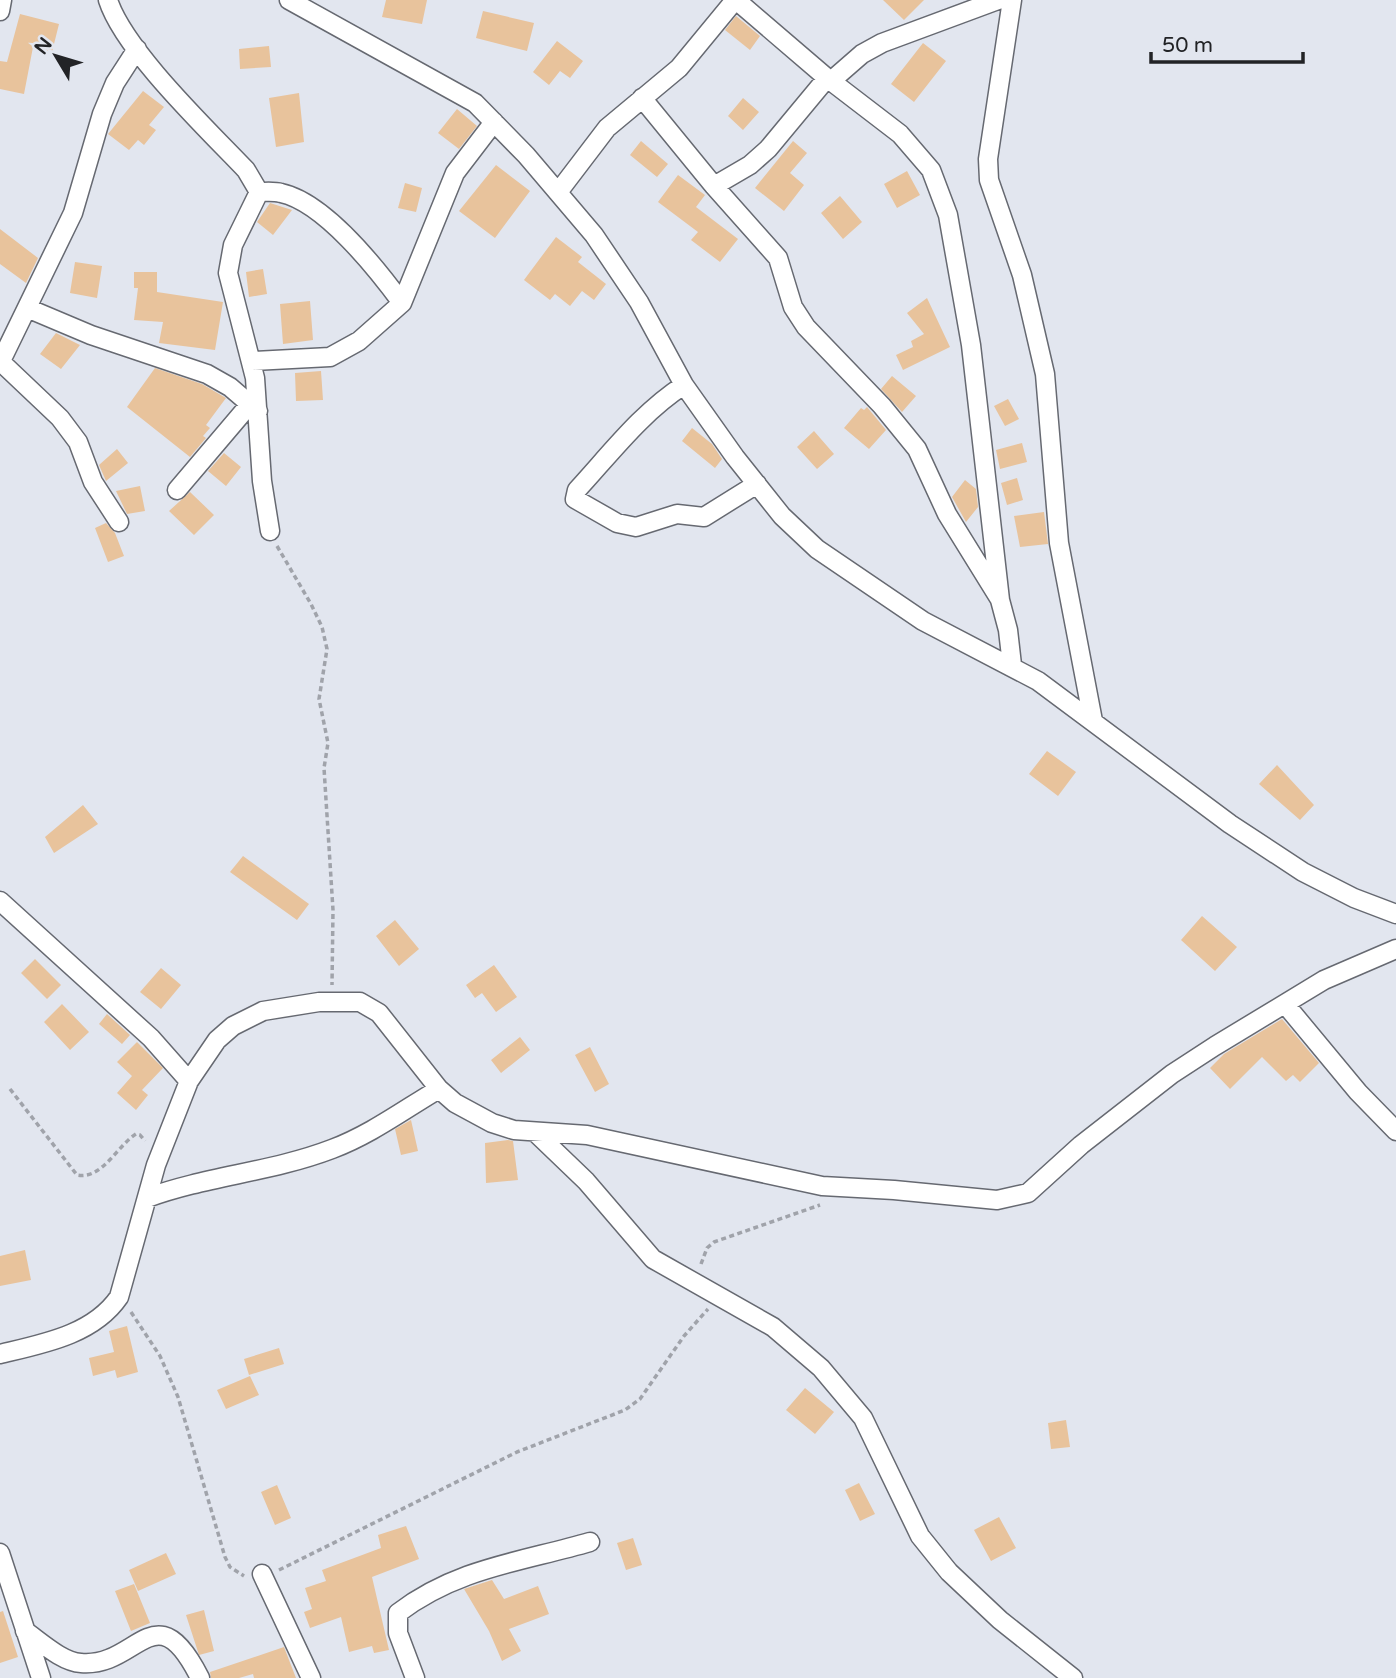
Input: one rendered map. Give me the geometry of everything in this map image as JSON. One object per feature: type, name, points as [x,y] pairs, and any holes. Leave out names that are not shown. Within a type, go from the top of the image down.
[{"type":"street","points":[[0,11],[2,0]]},
{"type":"street","points":[[108,0],[112,13],[137,49],[246,170],[259,192]]},
{"type":"street","points":[[289,0],[454,90],[475,103],[494,122],[559,191],[594,235],[639,302],[684,385],[782,516],[817,549],[923,621],[1012,665],[1269,850],[1354,898],[1396,914]]},
{"type":"street","points":[[559,191],[607,128],[680,68],[735,0],[829,80],[900,134],[921,155],[940,190],[948,215],[971,345],[1000,600],[1008,630],[1012,665]]},
{"type":"street","points":[[714,186],[750,165],[768,149],[829,80],[862,54],[882,43],[998,0]]},
{"type":"street","points":[[1012,0],[988,159],[989,180],[1022,275],[1045,374],[1059,542],[1093,721]]},
{"type":"street","points":[[119,522],[93,482],[78,442],[60,418],[0,363],[73,213],[92,142],[115,83],[137,49]]},
{"type":"street","points":[[642,98],[714,186],[778,258],[793,307],[806,327],[882,406],[917,449],[947,514],[1000,600]]},
{"type":"street","points":[[251,361],[330,357],[359,341],[402,303],[455,173],[494,122]]},
{"type":"street","points":[[259,192],[281,192],[312,209],[361,250],[402,303]]},
{"type":"street","points":[[259,192],[233,245],[228,273],[251,361],[262,481],[270,531]]},
{"type":"street","points":[[27,308],[91,335],[206,374],[230,387],[254,407]]},
{"type":"street","points":[[684,385],[664,398],[635,426],[577,490],[575,499],[617,523],[636,527],[677,514],[704,517],[757,484]]},
{"type":"street","points":[[177,490],[254,407]]},
{"type":"street","points":[[0,901],[151,1038],[189,1080]]},
{"type":"street","points":[[0,1354],[74,1333],[97,1321],[116,1302],[156,1165],[189,1080],[217,1040],[241,1021],[279,1007],[332,1001],[360,1002],[379,1013],[439,1089],[473,1115],[492,1123],[536,1133],[587,1135],[691,1156],[784,1181],[973,1200],[1020,1196],[1172,1074],[1324,980],[1396,948]]},
{"type":"street","points":[[1285,1004],[1358,1092],[1396,1131]]},
{"type":"street","points":[[146,1198],[189,1182],[227,1177],[334,1149],[439,1089]]},
{"type":"street","points":[[536,1133],[586,1181],[637,1244],[653,1259],[684,1279],[773,1327],[821,1368],[863,1418],[920,1536],[949,1572],[1000,1620],[1073,1678]]},
{"type":"street","points":[[415,1678],[398,1633],[398,1613],[447,1582],[480,1569],[590,1542]]},
{"type":"street","points":[[0,1553],[41,1678]]},
{"type":"street","points":[[262,1574],[311,1678]]},
{"type":"street","points":[[25,1632],[78,1663],[96,1663],[144,1639],[164,1636],[186,1651],[200,1678]]},
{"type":"path","points":[[270,531],[311,604],[322,627],[327,649],[319,698],[328,743],[324,768],[333,910],[332,1001]]},
{"type":"path","points":[[10,1089],[77,1175],[83,1176],[102,1167],[136,1135],[140,1135],[145,1141],[156,1165]]},
{"type":"path","points":[[684,1279],[698,1270],[707,1248],[714,1242],[817,1206],[831,1200],[844,1188]]},
{"type":"path","points":[[116,1302],[133,1315],[145,1330],[172,1381],[230,1567],[243,1576],[289,1567],[377,1520],[517,1452],[625,1410],[640,1399],[684,1336],[704,1315],[714,1294]]},
{"type":"building","points":[[386,0],[427,0],[422,24],[382,17]]},
{"type":"building","points":[[883,0],[924,0],[904,20]]},
{"type":"building","points":[[483,11],[534,23],[527,51],[476,38]]},
{"type":"building","points":[[20,14],[59,24],[52,52],[33,47],[24,94],[0,89],[0,61],[7,62]]},
{"type":"building","points":[[736,16],[760,36],[750,50],[725,30]]},
{"type":"building","points":[[557,41],[583,61],[570,78],[560,71],[549,85],[533,72]]},
{"type":"building","points":[[923,43],[946,61],[914,102],[891,84]]},
{"type":"building","points":[[269,46],[271,67],[240,69],[239,49]]},
{"type":"building","points":[[143,91],[164,107],[149,125],[156,130],[144,145],[138,140],[129,150],[108,134]]},
{"type":"building","points":[[299,93],[304,142],[276,147],[269,98]]},
{"type":"building","points":[[743,98],[759,112],[743,130],[728,116]]},
{"type":"building","points":[[457,109],[477,126],[459,149],[438,133]]},
{"type":"building","points":[[641,141],[668,164],[657,177],[630,155]]},
{"type":"building","points":[[793,141],[807,153],[790,173],[804,185],[784,211],[755,188]]},
{"type":"building","points":[[496,165],[530,191],[495,238],[459,211]]},
{"type":"building","points":[[907,171],[920,195],[897,208],[884,184]]},
{"type":"building","points":[[678,175],[705,195],[696,207],[738,239],[720,262],[691,240],[698,232],[658,202]]},
{"type":"building","points":[[405,183],[422,188],[416,212],[398,208]]},
{"type":"building","points":[[840,196],[862,222],[843,239],[821,213]]},
{"type":"building","points":[[270,203],[292,210],[273,235],[257,222]]},
{"type":"building","points":[[0,229],[38,258],[26,283],[0,264]]},
{"type":"building","points":[[556,237],[582,257],[578,262],[606,284],[594,300],[582,291],[570,306],[555,294],[550,300],[524,280]]},
{"type":"building","points":[[75,262],[102,266],[97,298],[70,293]]},
{"type":"building","points":[[263,269],[267,294],[249,297],[246,272]]},
{"type":"building","points":[[134,272],[157,272],[157,292],[223,302],[215,350],[159,343],[163,322],[134,320],[138,288],[134,288]]},
{"type":"building","points":[[927,298],[950,347],[903,370],[896,355],[913,347],[911,341],[924,334],[907,313]]},
{"type":"building","points":[[310,301],[313,340],[283,344],[280,304]]},
{"type":"building","points":[[56,333],[80,345],[61,369],[40,354]]},
{"type":"building","points":[[155,368],[202,384],[226,398],[206,425],[210,428],[203,436],[206,438],[190,457],[127,407]]},
{"type":"building","points":[[321,371],[323,400],[296,401],[295,373]]},
{"type":"building","points":[[892,376],[916,396],[902,412],[881,389]]},
{"type":"building","points":[[1008,399],[1019,419],[1005,426],[994,406]]},
{"type":"building","points":[[867,407],[886,430],[869,449],[844,428],[861,408],[864,410]]},
{"type":"building","points":[[692,428],[712,444],[722,459],[715,468],[682,441]]},
{"type":"building","points":[[814,431],[834,454],[817,469],[797,447]]},
{"type":"building","points":[[1022,443],[1027,462],[1000,469],[996,450]]},
{"type":"building","points":[[117,449],[128,463],[106,481],[99,465]]},
{"type":"building","points":[[224,453],[241,467],[226,486],[208,471]]},
{"type":"building","points":[[1017,478],[1023,500],[1007,505],[1001,483]]},
{"type":"building","points":[[965,480],[976,489],[978,507],[966,522],[952,497]]},
{"type":"building","points":[[140,486],[145,511],[127,514],[116,491]]},
{"type":"building","points":[[190,492],[214,515],[194,535],[169,511]]},
{"type":"building","points":[[1044,512],[1048,544],[1020,547],[1014,516]]},
{"type":"building","points":[[106,523],[115,533],[124,556],[108,562],[95,528]]},
{"type":"building","points":[[1047,751],[1076,772],[1058,796],[1029,774]]},
{"type":"building","points":[[1277,765],[1314,805],[1300,820],[1259,784]]},
{"type":"building","points":[[83,805],[98,824],[54,853],[45,837]]},
{"type":"building","points":[[243,856],[309,904],[297,920],[230,872]]},
{"type":"building","points":[[1202,916],[1237,947],[1215,971],[1181,940]]},
{"type":"building","points":[[395,920],[419,949],[399,966],[376,936]]},
{"type":"building","points":[[35,959],[61,985],[47,999],[21,973]]},
{"type":"building","points":[[494,965],[517,997],[496,1012],[482,993],[475,998],[466,985]]},
{"type":"building","points":[[161,968],[181,985],[161,1009],[140,992]]},
{"type":"building","points":[[62,1004],[89,1032],[70,1050],[44,1022]]},
{"type":"building","points":[[107,1014],[130,1035],[122,1044],[99,1024]]},
{"type":"building","points":[[1282,1019],[1319,1063],[1300,1082],[1293,1075],[1286,1081],[1262,1057],[1230,1089],[1210,1068],[1224,1054]]},
{"type":"building","points":[[520,1037],[530,1050],[501,1073],[491,1060]]},
{"type":"building","points":[[137,1042],[163,1068],[142,1090],[148,1095],[136,1110],[117,1093],[132,1076],[117,1062]]},
{"type":"building","points":[[590,1047],[609,1084],[595,1092],[575,1055]]},
{"type":"building","points":[[411,1120],[418,1151],[401,1155],[395,1129]]},
{"type":"building","points":[[513,1141],[518,1180],[486,1183],[485,1143]]},
{"type":"building","points":[[25,1250],[31,1280],[0,1286],[0,1256]]},
{"type":"building","points":[[127,1326],[138,1372],[117,1378],[115,1370],[93,1376],[89,1358],[114,1352],[109,1331]]},
{"type":"building","points":[[279,1348],[284,1364],[249,1375],[244,1359]]},
{"type":"building","points":[[250,1376],[259,1395],[226,1409],[217,1390]]},
{"type":"building","points":[[805,1388],[834,1412],[815,1434],[786,1410]]},
{"type":"building","points":[[1066,1420],[1070,1447],[1051,1449],[1048,1423]]},
{"type":"building","points":[[859,1483],[875,1514],[860,1521],[845,1490]]},
{"type":"building","points":[[277,1485],[291,1518],[275,1525],[261,1492]]},
{"type":"building","points":[[999,1517],[1016,1548],[991,1561],[974,1530]]},
{"type":"building","points":[[406,1526],[419,1559],[372,1577],[389,1650],[374,1653],[372,1646],[349,1652],[341,1617],[310,1628],[304,1612],[312,1609],[305,1588],[326,1581],[322,1570],[381,1548],[378,1535]]},
{"type":"building","points":[[633,1538],[642,1565],[626,1570],[617,1543]]},
{"type":"building","points":[[166,1553],[176,1574],[138,1591],[129,1570]]},
{"type":"building","points":[[492,1580],[504,1599],[538,1586],[549,1614],[509,1629],[521,1651],[502,1661],[489,1631],[464,1589]]},
{"type":"building","points":[[134,1584],[150,1623],[131,1631],[115,1591]]},
{"type":"building","points":[[204,1610],[214,1651],[199,1655],[186,1615]]},
{"type":"building","points":[[3,1611],[18,1657],[0,1663],[0,1612]]},
{"type":"building","points":[[284,1647],[296,1678],[254,1678],[253,1674],[239,1678],[211,1678],[210,1672]]}]
